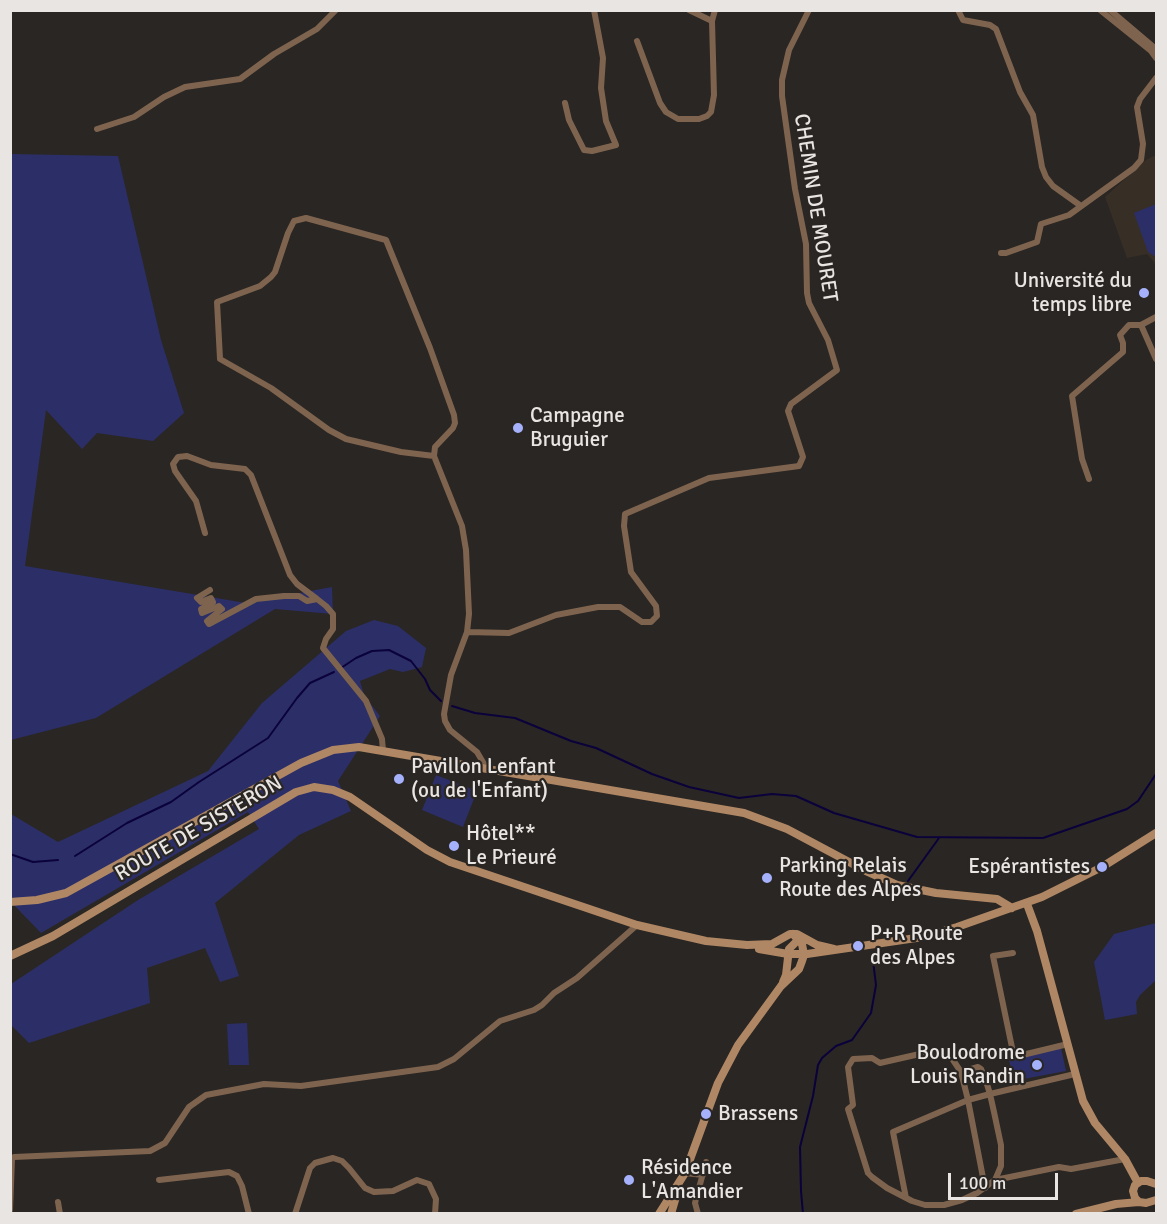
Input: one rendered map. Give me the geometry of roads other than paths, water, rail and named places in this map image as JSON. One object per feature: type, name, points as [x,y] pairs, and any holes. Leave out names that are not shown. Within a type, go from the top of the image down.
[{"type":"street","points":[[97,129],[134,117],[164,97],[185,87],[240,79],[274,54],[317,29],[336,10]]},
{"type":"street","points":[[565,103],[569,120],[584,150],[592,151],[616,145],[606,121],[601,88],[603,58],[594,10]]},
{"type":"street","points":[[689,10],[712,21]]},
{"type":"street","points":[[637,42],[660,103],[666,112],[678,119],[699,119],[707,116],[713,106],[714,34],[712,21],[715,10]]},
{"type":"street","name":"CHEMIN DE MOURET","points":[[467,632],[509,633],[556,615],[598,607],[620,607],[642,622],[651,622],[657,616],[656,606],[631,572],[624,526],[625,514],[708,478],[799,466],[803,456],[788,411],[791,404],[837,369],[828,340],[809,303],[806,244],[795,189],[782,96],[782,80],[789,50],[809,10]]},
{"type":"street","points":[[958,10],[963,20],[990,25],[996,29],[1020,92],[1033,115],[1042,167],[1046,177],[1053,186],[1081,206]]},
{"type":"street","points":[[1100,10],[1151,51],[1156,58]]},
{"type":"street","points":[[1110,10],[1156,49]]},
{"type":"street","points":[[1001,253],[1006,254],[1037,242],[1041,224],[1069,215],[1134,168],[1141,160],[1143,144],[1137,107],[1140,99],[1156,78]]},
{"type":"street","points":[[1146,91],[1156,85]]},
{"type":"street","points":[[434,456],[401,452],[346,439],[328,430],[286,397],[220,359],[217,302],[260,286],[271,277],[275,272],[294,221],[306,218],[386,240],[454,415],[453,428],[435,447],[434,456],[462,526],[466,550],[469,614],[467,632],[451,675],[444,714],[450,730],[477,752],[487,769]]},
{"type":"street","points":[[1089,479],[1082,459],[1072,396],[1123,352],[1120,335],[1129,325],[1141,325],[1156,317]]},
{"type":"street","points":[[1141,325],[1156,359]]},
{"type":"street","points":[[205,533],[196,501],[174,471],[172,464],[178,457],[187,456],[211,465],[245,469],[251,475],[290,575],[297,584],[318,599],[333,614],[333,629],[323,648],[366,701],[382,739],[383,751]]},
{"type":"street","points":[[210,590],[197,598],[201,602],[211,598],[213,602],[201,609],[202,613],[219,606],[222,609],[207,621],[209,624],[256,599],[299,596],[307,601],[318,599]]},
{"type":"street","points":[[10,902],[37,900],[66,893],[322,753],[347,747],[360,747],[744,813],[787,829],[897,885],[913,890],[997,899],[1012,908]]},
{"type":"street","name":"ROUTE DE SISTERON","points":[[10,956],[53,936],[296,792],[314,787],[333,790],[350,797],[427,850],[450,862],[637,925],[706,941],[747,945],[772,945],[800,937]]},
{"type":"street","points":[[803,958],[834,949],[923,936],[1027,904],[1102,867],[1156,833]]},
{"type":"street","points":[[1027,904],[1037,931],[1083,1101],[1095,1123],[1126,1161],[1156,1192],[1154,1201],[1146,1203],[1136,1198],[1076,1214]]},
{"type":"street","points":[[10,1210],[12,1159],[14,1157],[150,1151],[165,1143],[189,1107],[207,1095],[264,1084],[301,1086],[438,1067],[454,1059],[500,1021],[534,1010],[542,1005],[554,993],[577,978],[637,925]]},
{"type":"street","points":[[800,937],[817,945],[834,949]]},
{"type":"street","points":[[781,986],[786,975],[789,952],[800,937]]},
{"type":"street","points":[[671,1214],[718,1083],[738,1045],[781,986],[799,969],[803,958],[800,937]]},
{"type":"street","name":"ROUTE DE SISTERON","points":[[747,945],[775,953],[789,952],[803,958]]},
{"type":"street","points":[[775,953],[784,960],[787,966]]},
{"type":"street","points":[[1013,953],[993,956],[1014,1057],[1068,1044]]},
{"type":"street","points":[[985,1188],[961,1072],[948,1055],[924,1053],[880,1063],[872,1058],[859,1057],[849,1063],[853,1106],[848,1109],[868,1173],[886,1188],[925,1205],[944,1205],[962,1200],[985,1188],[995,1180],[1059,1167],[1071,1169],[1126,1161]]},
{"type":"street","points":[[961,1072],[978,1067],[981,1069],[990,1094],[1001,1145],[1001,1166],[995,1180]]},
{"type":"street","points":[[906,1198],[893,1132],[968,1100],[1075,1074]]},
{"type":"street","points":[[295,1214],[310,1168],[315,1163],[333,1158],[342,1161],[365,1188],[374,1192],[393,1191],[417,1180],[429,1184],[436,1199],[435,1214]]},
{"type":"street","points":[[659,1214],[685,1172],[705,1169],[695,1203],[698,1214]]},
{"type":"street","points":[[159,1180],[229,1172],[237,1176],[242,1186],[249,1214]]},
{"type":"street","points":[[1136,1198],[1134,1188],[1148,1183]]},
{"type":"street","points":[[58,1202],[60,1214]]},
{"type":"street","points":[[925,1205],[926,1214]]},
{"type":"waterway","points":[[341,668],[372,651],[389,650],[411,661],[425,679],[430,690],[441,701]]},
{"type":"waterway","points":[[75,856],[127,823],[171,802],[268,738],[310,683],[334,672]]},
{"type":"waterway","points":[[452,706],[475,713],[515,718],[571,741],[596,748],[652,774],[689,787],[739,798],[772,794],[796,796],[834,813],[917,837],[1043,838],[1127,809],[1138,801],[1156,774]]},
{"type":"waterway","points":[[908,881],[939,838]]},
{"type":"waterway","points":[[10,854],[33,862],[58,860]]},
{"type":"waterway","points":[[803,1214],[800,1147],[818,1065],[822,1058],[836,1046],[852,1040],[871,1013],[876,985],[873,961]]},
{"type":"place","name":"Université du temps libre","points":[[1144,293]]},
{"type":"place","name":"Campagne Bruguier","points":[[518,428]]},
{"type":"place","name":"Pavillon Lenfant (ou de l'Enfant)","points":[[399,779]]},
{"type":"place","name":"Hôtel** Le Prieuré","points":[[454,846]]},
{"type":"place","name":"Espérantistes","points":[[1102,867]]},
{"type":"place","name":"Parking Relais Route des Alpes","points":[[767,878]]},
{"type":"place","name":"P+R Route des Alpes","points":[[858,946]]},
{"type":"place","name":"Boulodrome Louis Randin","points":[[1037,1065]]},
{"type":"place","name":"Brassens","points":[[706,1114]]},
{"type":"place","name":"Résidence L'Amandier","points":[[629,1180]]}]
